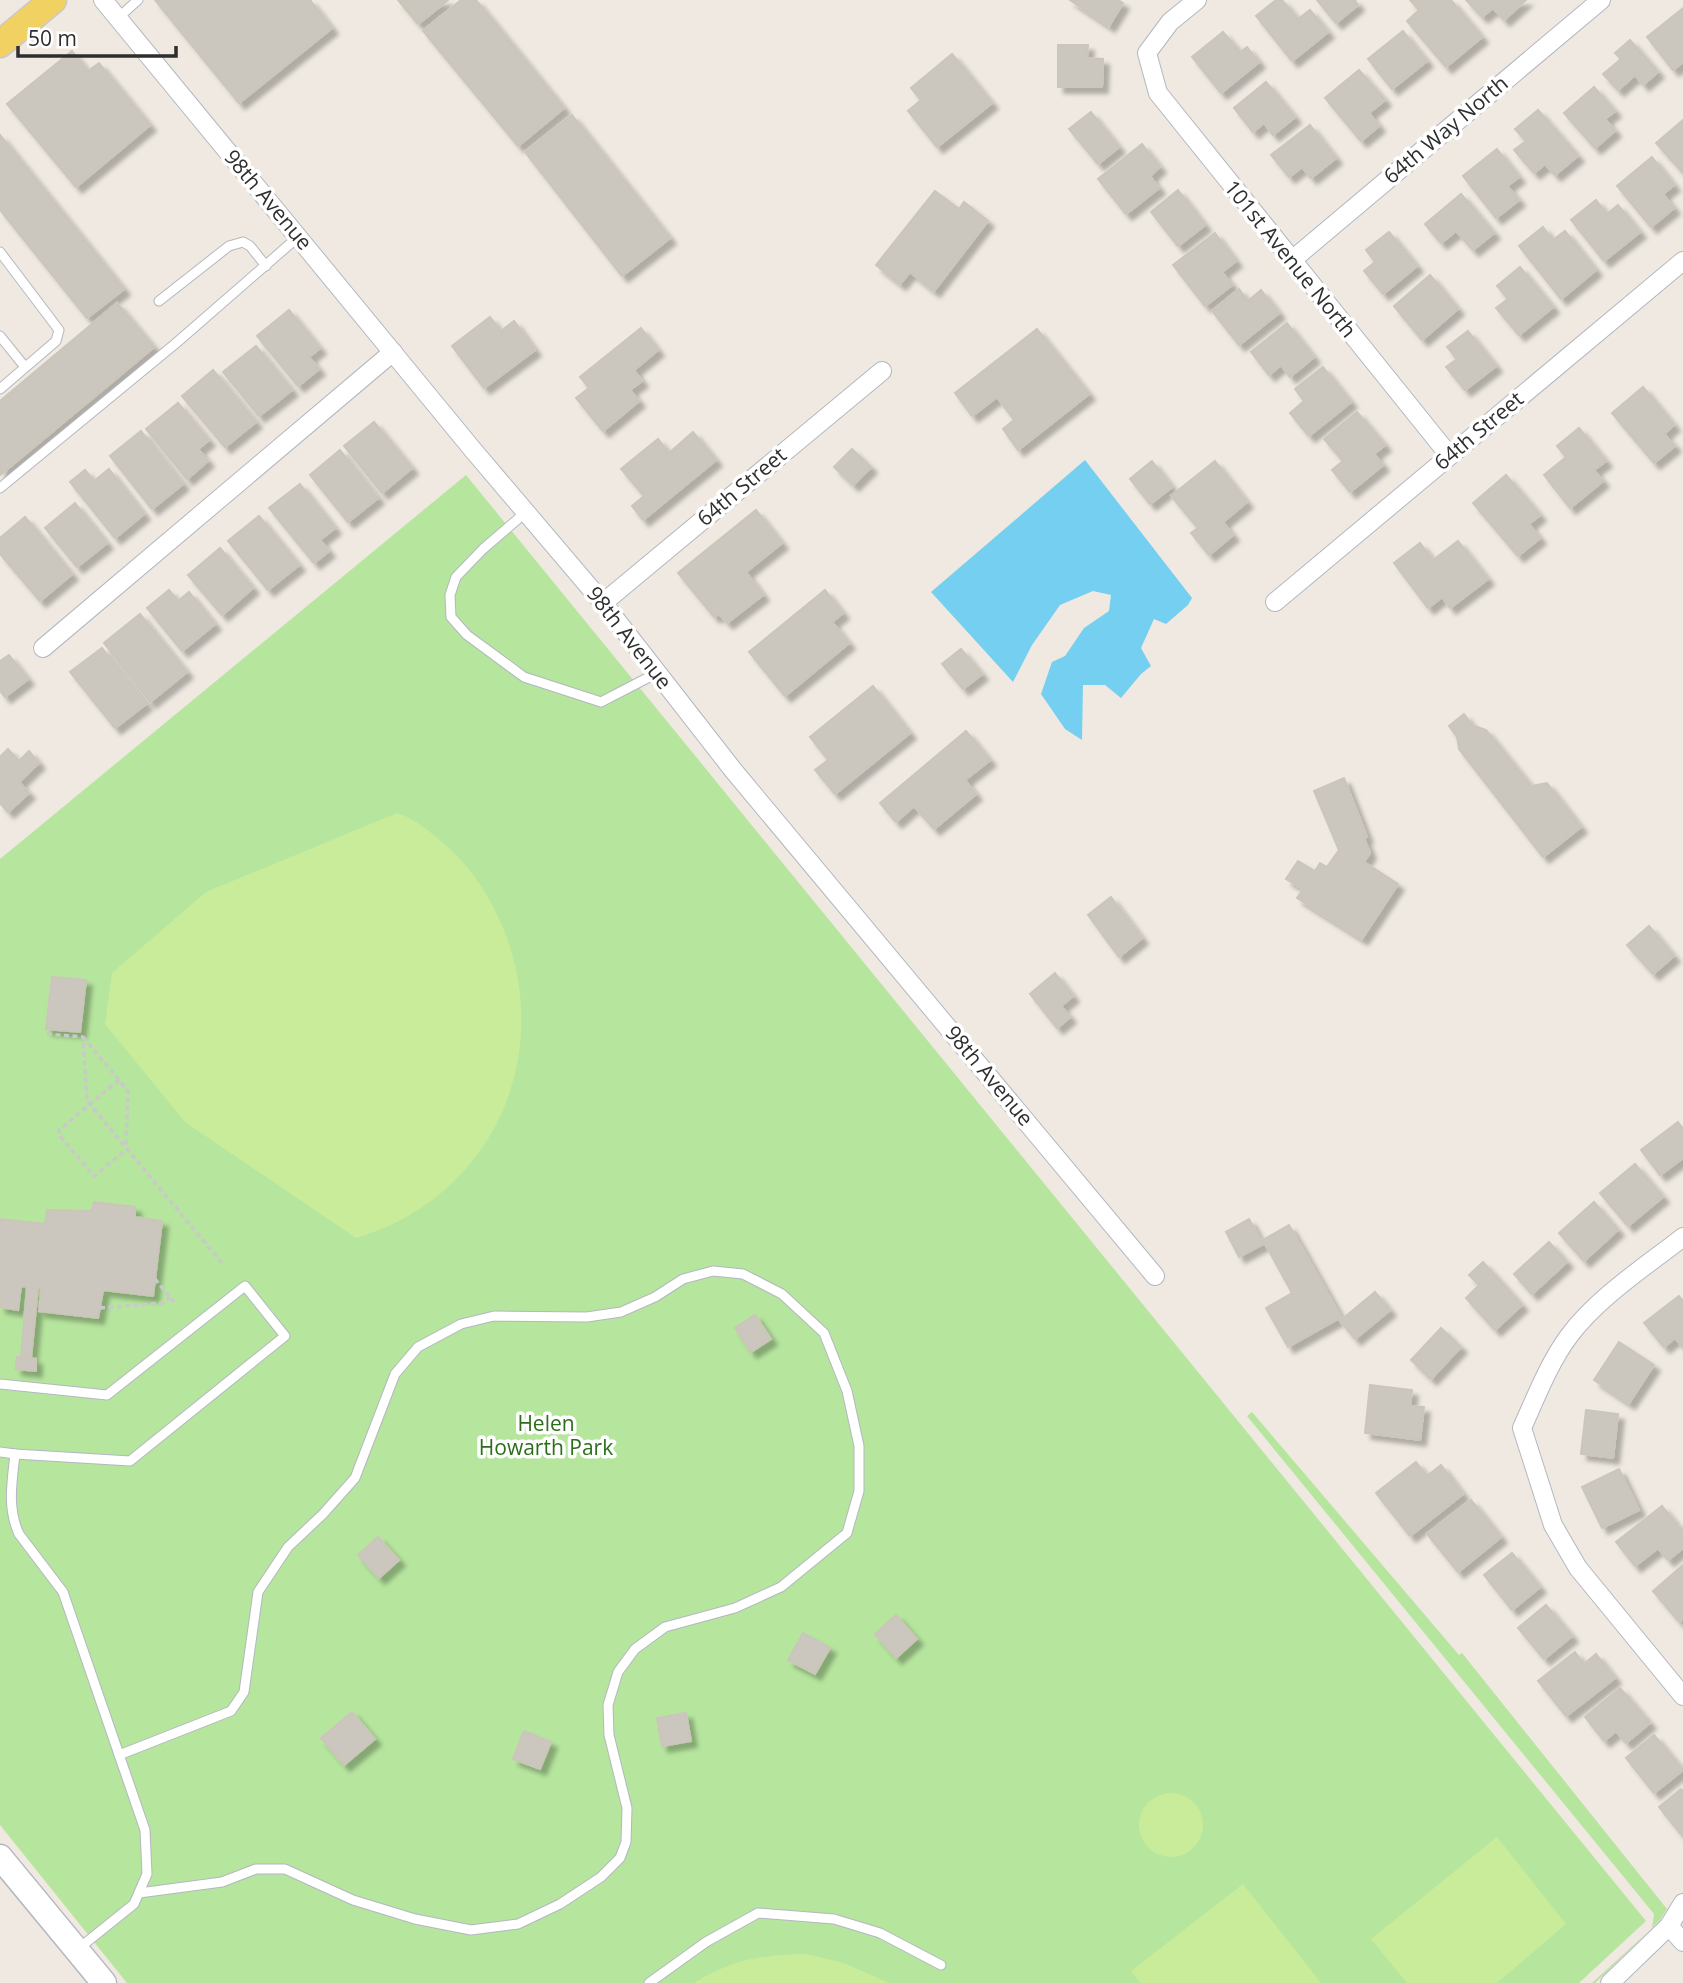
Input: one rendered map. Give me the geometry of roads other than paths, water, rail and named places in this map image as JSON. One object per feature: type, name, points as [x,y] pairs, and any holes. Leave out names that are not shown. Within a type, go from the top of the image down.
[{"type":"main road","points":[[0,44],[53,0]]},
{"type":"street","name":"98th Avenue","points":[[103,0],[603,603],[733,770],[1155,1276]]},
{"type":"street","name":"101st Avenue North","points":[[1197,0],[1170,22],[1147,53],[1158,93],[1449,455]]},
{"type":"street","name":"64th Way North","points":[[1291,261],[1601,0]]},
{"type":"street","name":"64th Street","points":[[1275,602],[1683,261]]},
{"type":"street","points":[[43,648],[393,352]]},
{"type":"street","name":"64th Street","points":[[603,603],[882,372]]},
{"type":"street","points":[[1683,1237],[1599,1305],[1571,1334],[1559,1351],[1522,1428],[1553,1525],[1578,1568],[1683,1696]]},
{"type":"street","points":[[0,1857],[104,1983]]},
{"type":"street","points":[[1610,1983],[1669,1926],[1683,1903]]},
{"type":"street","points":[[1669,1926],[1683,1942]]},
{"type":"lane","points":[[118,18],[138,0]]},
{"type":"lane","points":[[0,488],[299,237]]},
{"type":"lane","points":[[159,302],[229,246],[243,242],[250,246],[266,266]]},
{"type":"lane","points":[[0,253],[59,330],[56,341],[0,389]]},
{"type":"lane","points":[[0,336],[25,367]]},
{"type":"lane","points":[[526,512],[483,549],[456,577],[450,595],[451,617],[467,635],[524,677],[601,702],[657,673]]},
{"type":"lane","points":[[119,1755],[231,1711],[244,1692],[258,1592],[288,1546],[323,1514],[355,1478],[395,1374],[418,1347],[461,1324],[494,1316],[587,1317],[621,1312],[655,1297],[682,1279],[713,1271],[743,1274],[782,1294],[824,1333],[847,1391],[859,1446],[859,1491],[847,1533],[781,1587],[735,1608],[665,1627],[629,1656],[618,1672],[608,1705],[609,1735],[627,1808],[626,1842],[620,1858],[601,1877],[559,1904],[517,1924],[471,1930],[415,1919],[353,1900],[285,1869],[256,1869],[222,1882],[139,1893]]},
{"type":"lane","points":[[0,1384],[107,1395],[245,1286],[285,1336],[130,1461],[0,1452]]},
{"type":"lane","points":[[15,1454],[10,1504],[14,1524],[62,1591],[145,1830],[147,1874],[135,1904],[77,1950]]},
{"type":"lane","points":[[649,1983],[706,1942],[758,1913],[834,1919],[880,1933],[941,1965]]},
{"type":"water","points":[[1085,460],[1192,598],[1188,605],[1166,624],[1154,619],[1141,648],[1151,666],[1121,698],[1105,685],[1083,685],[1082,740],[1065,729],[1041,694],[1052,662],[1065,656],[1084,628],[1109,611],[1111,595],[1093,591],[1060,605],[1032,645],[1013,682],[931,592]]},
{"type":"park label","name":"Helen Howarth Park","points":[[546,1436]]}]
